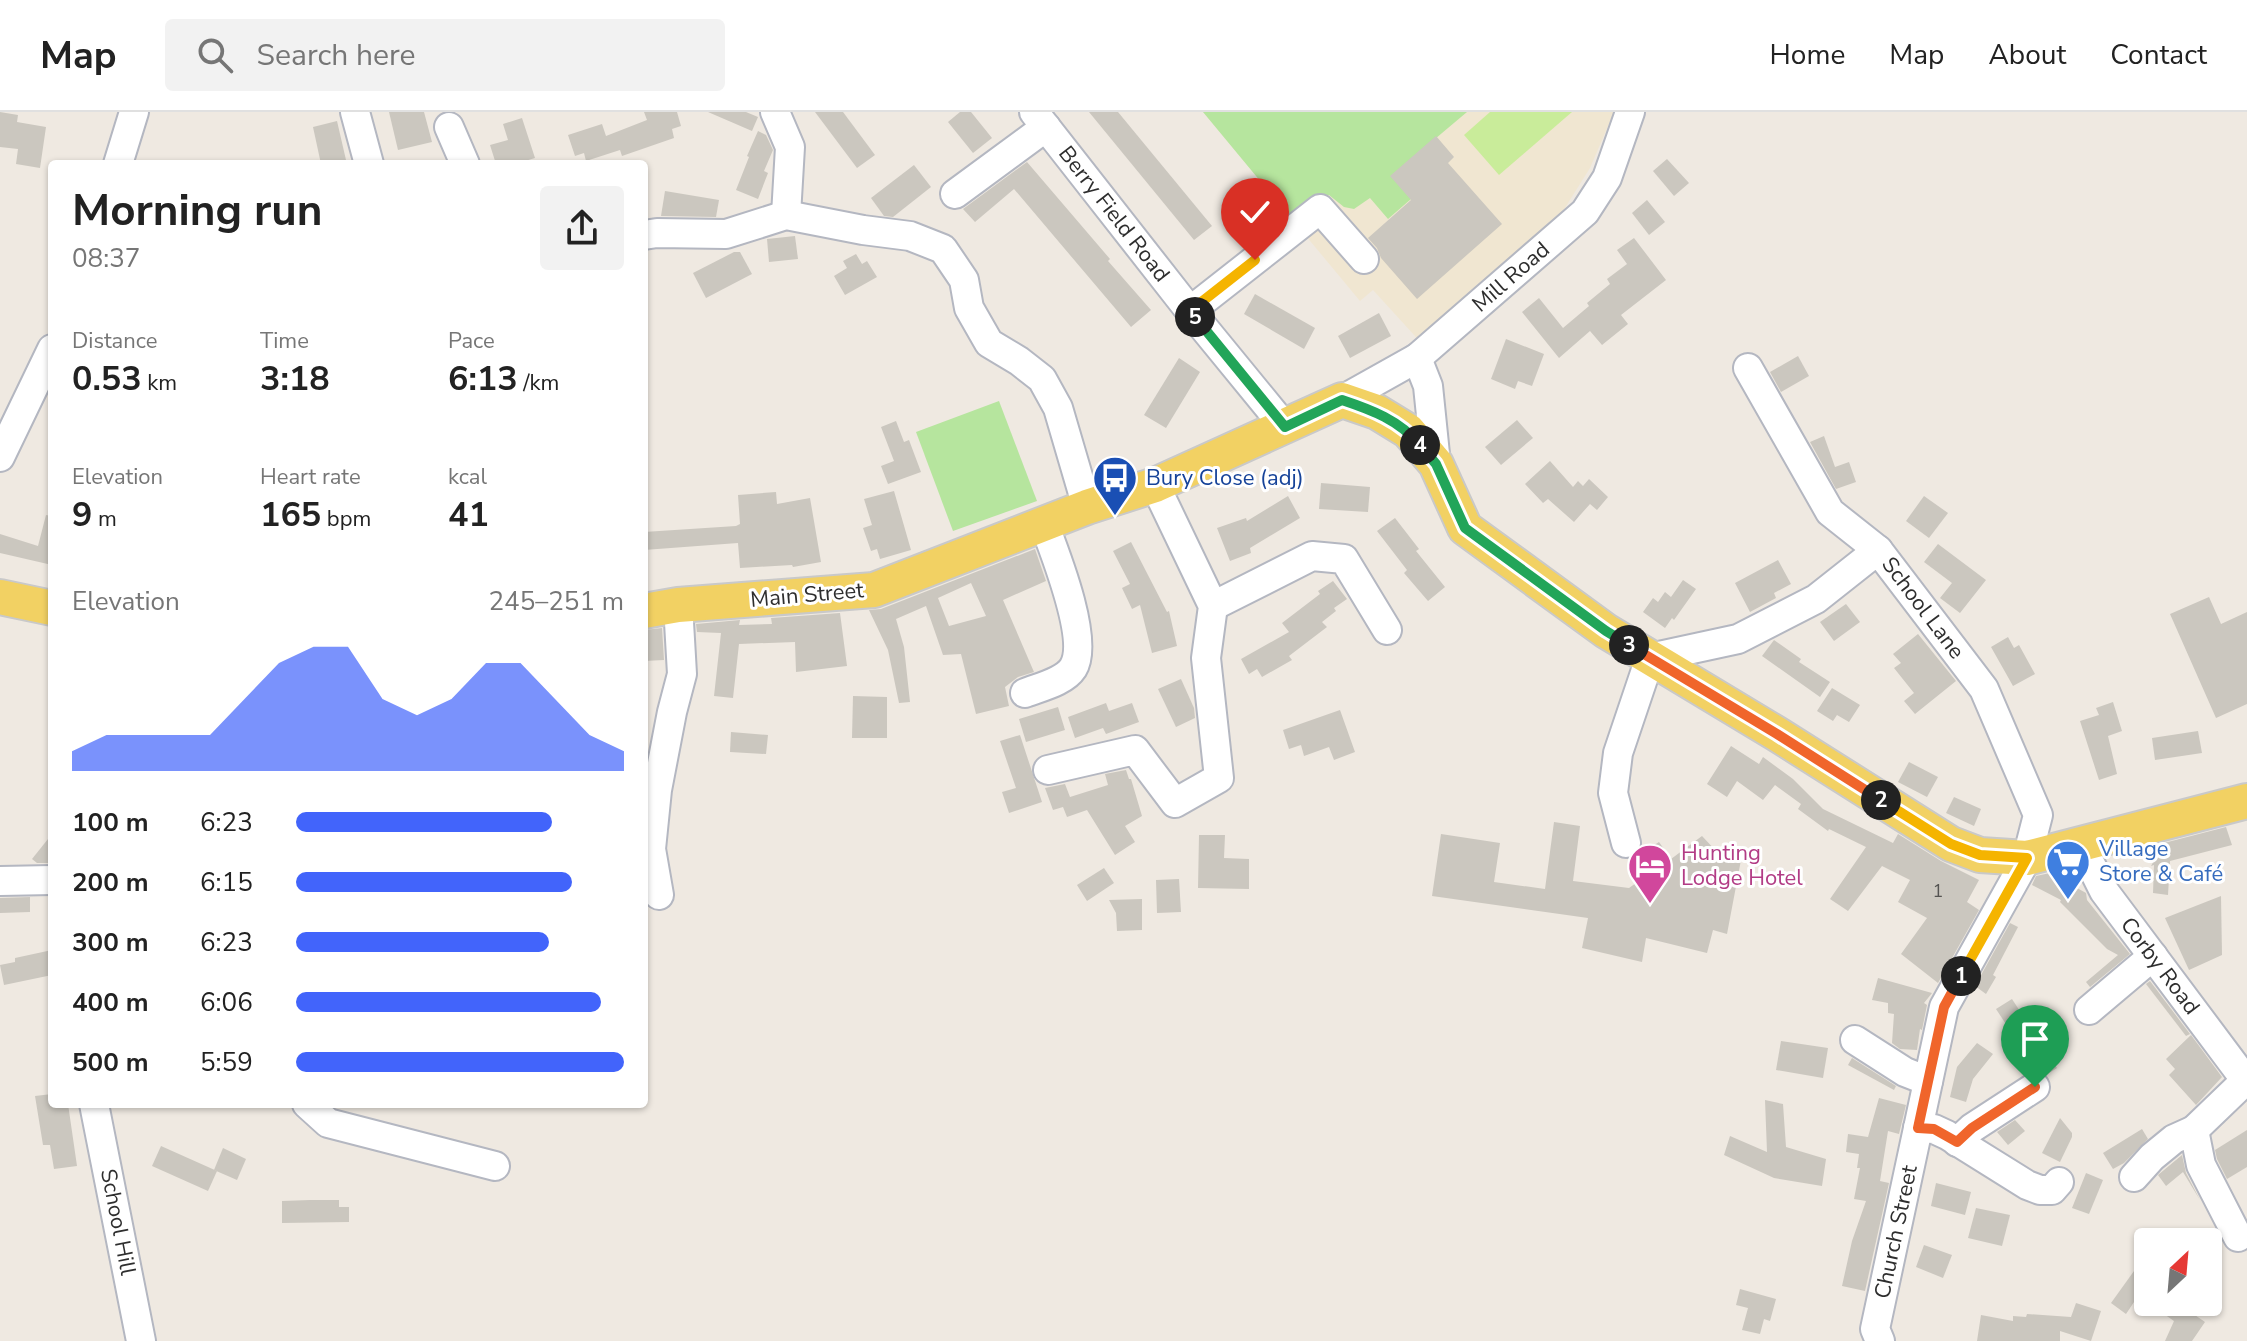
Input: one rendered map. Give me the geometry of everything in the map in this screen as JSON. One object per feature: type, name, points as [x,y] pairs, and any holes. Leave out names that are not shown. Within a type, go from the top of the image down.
[{"type":"main road","name":"Main Street","points":[[648,610],[678,605],[874,590],[1087,507],[1155,485],[1342,400]]},
{"type":"main road","points":[[1342,400],[1377,412],[1408,431],[1436,464],[1465,528],[1606,631],[1951,844],[1980,855],[2027,858],[2247,801]]},
{"type":"main road","points":[[0,597],[48,607]]},
{"type":"street","points":[[119,160],[134,112]]},
{"type":"street","points":[[355,112],[368,160]]},
{"type":"street","points":[[775,112],[790,147],[786,215]]},
{"type":"street","name":"Mill Road","points":[[1342,400],[1417,358],[1585,212],[1607,178],[1630,112]]},
{"type":"street","points":[[955,194],[1040,120]]},
{"type":"street","name":"Berry Field Road","points":[[1040,120],[1285,427]]},
{"type":"street","points":[[449,127],[463,160]]},
{"type":"street","points":[[1190,311],[1320,209],[1364,259]]},
{"type":"street","points":[[648,229],[726,234],[786,215],[910,236],[943,249],[964,280],[969,308],[989,343],[1042,379],[1058,408],[1087,507]]},
{"type":"street","points":[[0,457],[48,357]]},
{"type":"street","points":[[1417,358],[1428,386],[1436,464]]},
{"type":"street","points":[[1748,368],[1830,512],[1878,550]]},
{"type":"street","points":[[1048,770],[1135,750],[1175,803],[1219,778],[1206,658],[1213,606],[1155,485]]},
{"type":"street","points":[[1025,693],[1066,676],[1075,665],[1077,651],[1069,593],[1049,523]]},
{"type":"street","name":"School Lane","points":[[1650,658],[1738,639],[1816,599],[1878,550],[1984,689],[2038,815],[2027,858]]},
{"type":"street","points":[[1213,606],[1312,556],[1344,559],[1387,630]]},
{"type":"street","points":[[659,895],[651,849],[657,790],[682,674],[678,605]]},
{"type":"street","points":[[1626,843],[1613,793],[1618,753],[1650,658]]},
{"type":"street","name":"Corby Road","points":[[2081,845],[2104,891],[2246,1081]]},
{"type":"street","name":"Church Street","points":[[1880,1341],[1875,1329],[1944,1007],[2027,858]]},
{"type":"street","points":[[0,881],[48,880]]},
{"type":"street","points":[[2089,1010],[2153,956]]},
{"type":"street","points":[[1855,1040],[1905,1072],[1928,1081]]},
{"type":"street","points":[[2134,1177],[2152,1157],[2174,1139],[2194,1130],[2246,1081]]},
{"type":"street","points":[[1957,1142],[1972,1128],[2035,1087]]},
{"type":"street","name":"School Hill","points":[[95,1108],[141,1341]]},
{"type":"street","points":[[311,1108],[328,1123],[495,1166]]},
{"type":"street","points":[[1918,1128],[1934,1129],[2040,1190],[2052,1190],[2059,1182]]},
{"type":"street","points":[[2194,1130],[2201,1165],[2238,1237]]},
{"type":"shaded area","points":[[1203,112],[1614,112],[1590,168],[1563,211],[1425,347],[1373,290],[1360,301]]},
{"type":"green space","points":[[1203,112],[1467,112],[1391,176],[1411,199],[1388,219],[1370,198],[1354,209],[1344,207],[1329,195],[1295,223]]},
{"type":"green space","points":[[1490,112],[1572,112],[1499,175],[1464,135]]},
{"type":"green space","points":[[999,401],[1037,501],[953,531],[916,432]]},
{"type":"building","points":[[0,112],[18,115],[17,122],[46,127],[40,168],[16,164],[18,149],[0,147]]},
{"type":"building","points":[[389,112],[424,112],[432,142],[398,150]]},
{"type":"building","points":[[644,112],[677,112],[681,126],[672,129],[674,138],[622,156],[620,150],[589,160],[586,160],[584,153],[575,156],[568,135],[602,124],[606,136],[647,120]]},
{"type":"building","points":[[708,112],[746,112],[758,117],[752,131]]},
{"type":"building","points":[[815,112],[843,112],[875,155],[857,168]]},
{"type":"building","points":[[960,112],[971,112],[992,138],[973,153],[948,122]]},
{"type":"building","points":[[1089,112],[1118,112],[1212,226],[1194,240]]},
{"type":"building","points":[[522,118],[535,158],[495,160],[490,145],[508,140],[503,124]]},
{"type":"building","points":[[337,121],[346,160],[320,160],[313,127]]},
{"type":"building","points":[[758,131],[766,135],[773,150],[764,171],[768,173],[758,199],[736,190]]},
{"type":"building","points":[[1436,136],[1454,157],[1448,163],[1502,224],[1417,299],[1368,238],[1411,200],[1390,176]]},
{"type":"building","points":[[1667,159],[1689,183],[1674,196],[1653,171]]},
{"type":"building","points":[[1027,162],[1151,310],[1131,327],[1014,189],[975,222],[963,209]]},
{"type":"building","points":[[914,165],[931,187],[893,217],[884,216],[871,198]]},
{"type":"building","points":[[665,191],[719,200],[716,217],[661,216]]},
{"type":"building","points":[[1647,200],[1665,222],[1649,235],[1632,213]]},
{"type":"building","points":[[795,236],[798,259],[769,262],[767,239]]},
{"type":"building","points":[[1634,238],[1666,280],[1621,315],[1628,324],[1602,345],[1590,331],[1559,358],[1522,312],[1539,298],[1563,328],[1610,284],[1607,279],[1627,264],[1617,250]]},
{"type":"building","points":[[734,252],[740,252],[752,274],[706,298],[693,273]]},
{"type":"building","points":[[856,254],[862,264],[867,261],[877,277],[845,295],[834,276],[847,268],[843,261]]},
{"type":"building","points":[[1255,294],[1315,328],[1304,349],[1244,314]]},
{"type":"building","points":[[1379,313],[1391,336],[1350,358],[1338,336]]},
{"type":"building","points":[[1506,339],[1544,354],[1532,386],[1518,381],[1515,389],[1491,379]]},
{"type":"building","points":[[1798,356],[1809,376],[1781,392],[1770,372]]},
{"type":"building","points":[[1179,358],[1200,372],[1166,428],[1144,415]]},
{"type":"building","points":[[1517,420],[1533,438],[1501,465],[1485,447]]},
{"type":"building","points":[[896,421],[904,442],[909,440],[921,472],[888,484],[881,466],[894,461],[881,427]]},
{"type":"building","points":[[1824,436],[1835,467],[1849,462],[1856,482],[1836,489],[1810,442]]},
{"type":"building","points":[[1550,461],[1573,487],[1578,481],[1583,486],[1589,479],[1608,497],[1597,510],[1590,504],[1574,522],[1548,499],[1543,503],[1525,484]]},
{"type":"building","points":[[1321,483],[1370,487],[1368,512],[1319,509]]},
{"type":"building","points":[[894,491],[911,550],[880,559],[877,549],[871,551],[863,528],[872,525],[864,499]]},
{"type":"building","points":[[776,492],[777,504],[810,498],[821,562],[793,567],[740,568],[738,543],[648,550],[648,532],[740,524],[738,495]]},
{"type":"building","points":[[1288,496],[1300,518],[1250,548],[1251,553],[1230,561],[1217,528],[1246,518],[1247,521]]},
{"type":"building","points":[[1924,496],[1948,513],[1929,538],[1906,521]]},
{"type":"building","points":[[48,515],[48,564],[0,553],[0,534],[38,546]]},
{"type":"building","points":[[1395,518],[1445,587],[1428,601],[1404,573],[1407,570],[1377,531]]},
{"type":"building","points":[[1131,542],[1169,611],[1177,646],[1152,653],[1140,605],[1132,609],[1122,588],[1130,584],[1113,551]]},
{"type":"building","points":[[1938,544],[1986,580],[1960,613],[1940,598],[1952,583],[1924,562]]},
{"type":"building","points":[[1035,549],[1046,581],[1003,600],[1034,672],[1018,677],[1005,687],[1009,706],[976,714],[961,654],[943,655],[926,606],[896,619],[904,647],[910,702],[899,703],[888,650],[869,610],[881,609]],"holes":[[[971,583],[986,616],[949,626],[938,598]]]},
{"type":"building","points":[[1778,560],[1791,584],[1774,593],[1776,598],[1750,612],[1735,583]]},
{"type":"building","points":[[1683,580],[1696,589],[1665,628],[1643,612],[1653,598],[1658,602],[1665,592],[1671,597]]},
{"type":"building","points":[[1333,581],[1347,599],[1322,622],[1327,627],[1289,656],[1292,660],[1262,677],[1257,669],[1249,674],[1241,659],[1289,632],[1282,623]]},
{"type":"building","points":[[2209,597],[2221,624],[2247,612],[2247,704],[2216,718],[2170,614]]},
{"type":"building","points":[[1846,604],[1860,622],[1834,641],[1820,622]]},
{"type":"building","points":[[840,613],[847,666],[796,672],[795,642],[739,644],[733,698],[714,696],[721,633],[697,632],[696,624],[740,620],[739,625],[772,624],[771,618]]},
{"type":"building","points":[[662,628],[664,660],[648,661],[648,630]]},
{"type":"building","points":[[1918,634],[1956,681],[1915,714],[1904,701],[1914,693],[1894,668],[1901,663],[1893,654]]},
{"type":"building","points":[[2008,637],[2014,648],[2019,645],[2035,674],[2013,686],[1991,647]]},
{"type":"building","points":[[1774,640],[1801,659],[1799,662],[1830,682],[1820,697],[1762,656]]},
{"type":"building","points":[[1181,679],[1194,708],[1195,718],[1176,727],[1158,689]]},
{"type":"building","points":[[1832,688],[1860,705],[1849,722],[1837,715],[1833,721],[1817,711]]},
{"type":"building","points":[[853,696],[887,697],[887,738],[852,738]]},
{"type":"building","points":[[2113,702],[2122,731],[2108,736],[2117,774],[2099,780],[2080,721],[2099,715],[2096,708]]},
{"type":"building","points":[[1106,703],[1109,711],[1132,703],[1139,722],[1106,734],[1103,728],[1075,738],[1068,717]]},
{"type":"building","points":[[1058,707],[1065,730],[1026,742],[1019,719]]},
{"type":"building","points":[[1340,710],[1355,752],[1334,760],[1329,747],[1304,756],[1301,745],[1289,749],[1283,730]]},
{"type":"building","points":[[2198,731],[2202,753],[2155,760],[2152,738]]},
{"type":"building","points":[[731,732],[768,735],[766,754],[730,752]]},
{"type":"building","points":[[1020,735],[1042,802],[1009,813],[1002,792],[1016,788],[1000,741]]},
{"type":"building","points":[[1731,746],[1759,764],[1763,757],[1793,779],[1823,809],[1893,843],[1898,834],[1979,880],[1967,902],[1979,910],[1938,983],[1901,954],[1927,918],[1898,902],[1910,880],[1882,866],[1848,911],[1830,899],[1866,847],[1828,831],[1798,809],[1801,804],[1775,785],[1763,800],[1737,781],[1727,797],[1707,784]]},
{"type":"building","points":[[1909,762],[1938,777],[1927,797],[1898,782]]},
{"type":"building","points":[[1126,770],[1142,816],[1125,826],[1135,842],[1115,855],[1087,810],[1067,817],[1063,807],[1053,810],[1045,788],[1065,784],[1070,797],[1108,785],[1105,774]]},
{"type":"building","points":[[1954,797],[1981,809],[1974,826],[1946,813]]},
{"type":"building","points":[[1554,822],[1580,826],[1573,881],[1629,888],[1657,868],[1645,851],[1659,842],[1671,859],[1702,836],[1718,853],[1741,860],[1727,934],[1713,930],[1707,953],[1646,938],[1642,962],[1582,948],[1588,918],[1432,896],[1441,834],[1500,843],[1494,882],[1545,889]]},
{"type":"building","points":[[2226,827],[2232,845],[2170,861],[2168,895],[2153,893],[2154,865],[2151,866],[2164,843]]},
{"type":"building","points":[[1199,835],[1225,835],[1224,858],[1249,859],[1249,889],[1198,888]]},
{"type":"building","points":[[48,839],[48,863],[37,863],[32,859]]},
{"type":"building","points":[[1104,868],[1114,883],[1087,901],[1077,885]]},
{"type":"building","points":[[2050,873],[2086,893],[2087,900],[2130,954],[2090,987],[2086,982],[2118,955],[2107,949],[2061,900],[2032,885],[2036,876]]},
{"type":"building","points":[[1179,879],[1181,912],[1157,913],[1156,880]]},
{"type":"building","points":[[2221,896],[2222,955],[2189,970],[2165,918]]},
{"type":"building","points":[[30,897],[30,912],[0,913],[0,898]]},
{"type":"building","points":[[1142,899],[1142,930],[1117,931],[1116,913],[1109,900]]},
{"type":"building","points":[[2010,923],[2018,927],[1986,994],[1975,986]]},
{"type":"building","points":[[48,951],[48,976],[4,985],[0,965],[15,962],[15,958]]},
{"type":"building","points":[[1878,978],[1932,993],[1924,1003],[1927,1005],[1917,1050],[1900,1049],[1892,1043],[1894,1014],[1888,1013],[1888,1003],[1872,1000]]},
{"type":"building","points":[[2150,981],[2190,1034],[2186,1036],[2146,984]]},
{"type":"building","points":[[2012,999],[2057,1068],[2046,1075],[2036,1070],[1996,1009]]},
{"type":"building","points":[[2191,1035],[2222,1077],[2196,1105],[2169,1075],[2175,1069],[2166,1059]]},
{"type":"building","points":[[1781,1041],[1828,1048],[1823,1078],[1776,1070]]},
{"type":"building","points":[[1977,1043],[1993,1054],[1973,1079],[1966,1102],[1950,1097],[1957,1067]]},
{"type":"building","points":[[1852,1058],[1896,1086],[1894,1090],[1848,1065]]},
{"type":"building","points":[[48,1094],[48,1108],[69,1108],[77,1166],[54,1169],[50,1145],[43,1145],[35,1096]]},
{"type":"building","points":[[1879,1098],[1906,1105],[1899,1134],[1888,1131],[1880,1181],[1889,1183],[1865,1291],[1842,1286],[1852,1241],[1866,1201],[1854,1199],[1860,1168],[1857,1168],[1859,1154],[1846,1152],[1848,1134],[1868,1137]]},
{"type":"building","points":[[1765,1100],[1783,1104],[1786,1147],[1826,1159],[1822,1186],[1774,1178],[1724,1155],[1730,1136],[1767,1152]]},
{"type":"building","points":[[2060,1118],[2072,1137],[2060,1162],[2042,1153]]},
{"type":"building","points":[[2015,1120],[2025,1131],[2008,1145],[1997,1132]]},
{"type":"building","points":[[2142,1129],[2148,1139],[2124,1163],[2113,1169],[2103,1153]]},
{"type":"building","points":[[2247,1130],[2247,1167],[2227,1179],[2215,1150]]},
{"type":"building","points":[[161,1146],[217,1171],[208,1191],[152,1166]]},
{"type":"building","points":[[223,1148],[246,1159],[237,1180],[214,1170]]},
{"type":"building","points":[[2182,1155],[2186,1173],[2200,1200],[2183,1172],[2166,1186],[2158,1175]]},
{"type":"building","points":[[2086,1173],[2103,1180],[2089,1214],[2072,1208]]},
{"type":"building","points":[[1936,1183],[1971,1192],[1965,1215],[1931,1206]]},
{"type":"building","points":[[339,1200],[339,1207],[349,1207],[349,1222],[282,1223],[282,1201]]},
{"type":"building","points":[[1976,1208],[2010,1215],[2002,1246],[1968,1238]]},
{"type":"building","points":[[1924,1245],[1952,1255],[1943,1278],[1916,1267]]},
{"type":"building","points":[[2134,1271],[2134,1302],[2126,1314],[2111,1303]]},
{"type":"building","points":[[1740,1289],[1776,1299],[1770,1321],[1764,1319],[1760,1334],[1742,1330],[1748,1308],[1736,1305]]},
{"type":"building","points":[[2076,1303],[2101,1311],[2091,1341],[2060,1331],[2060,1341],[1977,1341],[1981,1315],[2013,1321],[2013,1316],[2026,1317],[2027,1314],[2071,1317]]},
{"type":"building","points":[[2167,1316],[2196,1316],[2205,1322],[2192,1341],[2165,1341],[2174,1321]]},
{"type":"place","name":"Bury Close (adj)","points":[[1115,517]]},
{"type":"place","name":"Village Store & Café","points":[[2068,901]]},
{"type":"place","name":"Hunting Lodge Hotel","points":[[1650,905]]},
{"type":"route","points":[[1255,260],[1190,311],[1285,427],[1342,400],[1377,412],[1408,431],[1436,464],[1465,528],[1606,631],[1951,844],[1980,855],[2027,858],[1944,1007],[1918,1128],[1934,1129],[1957,1142],[1972,1128],[2035,1087]]}]
